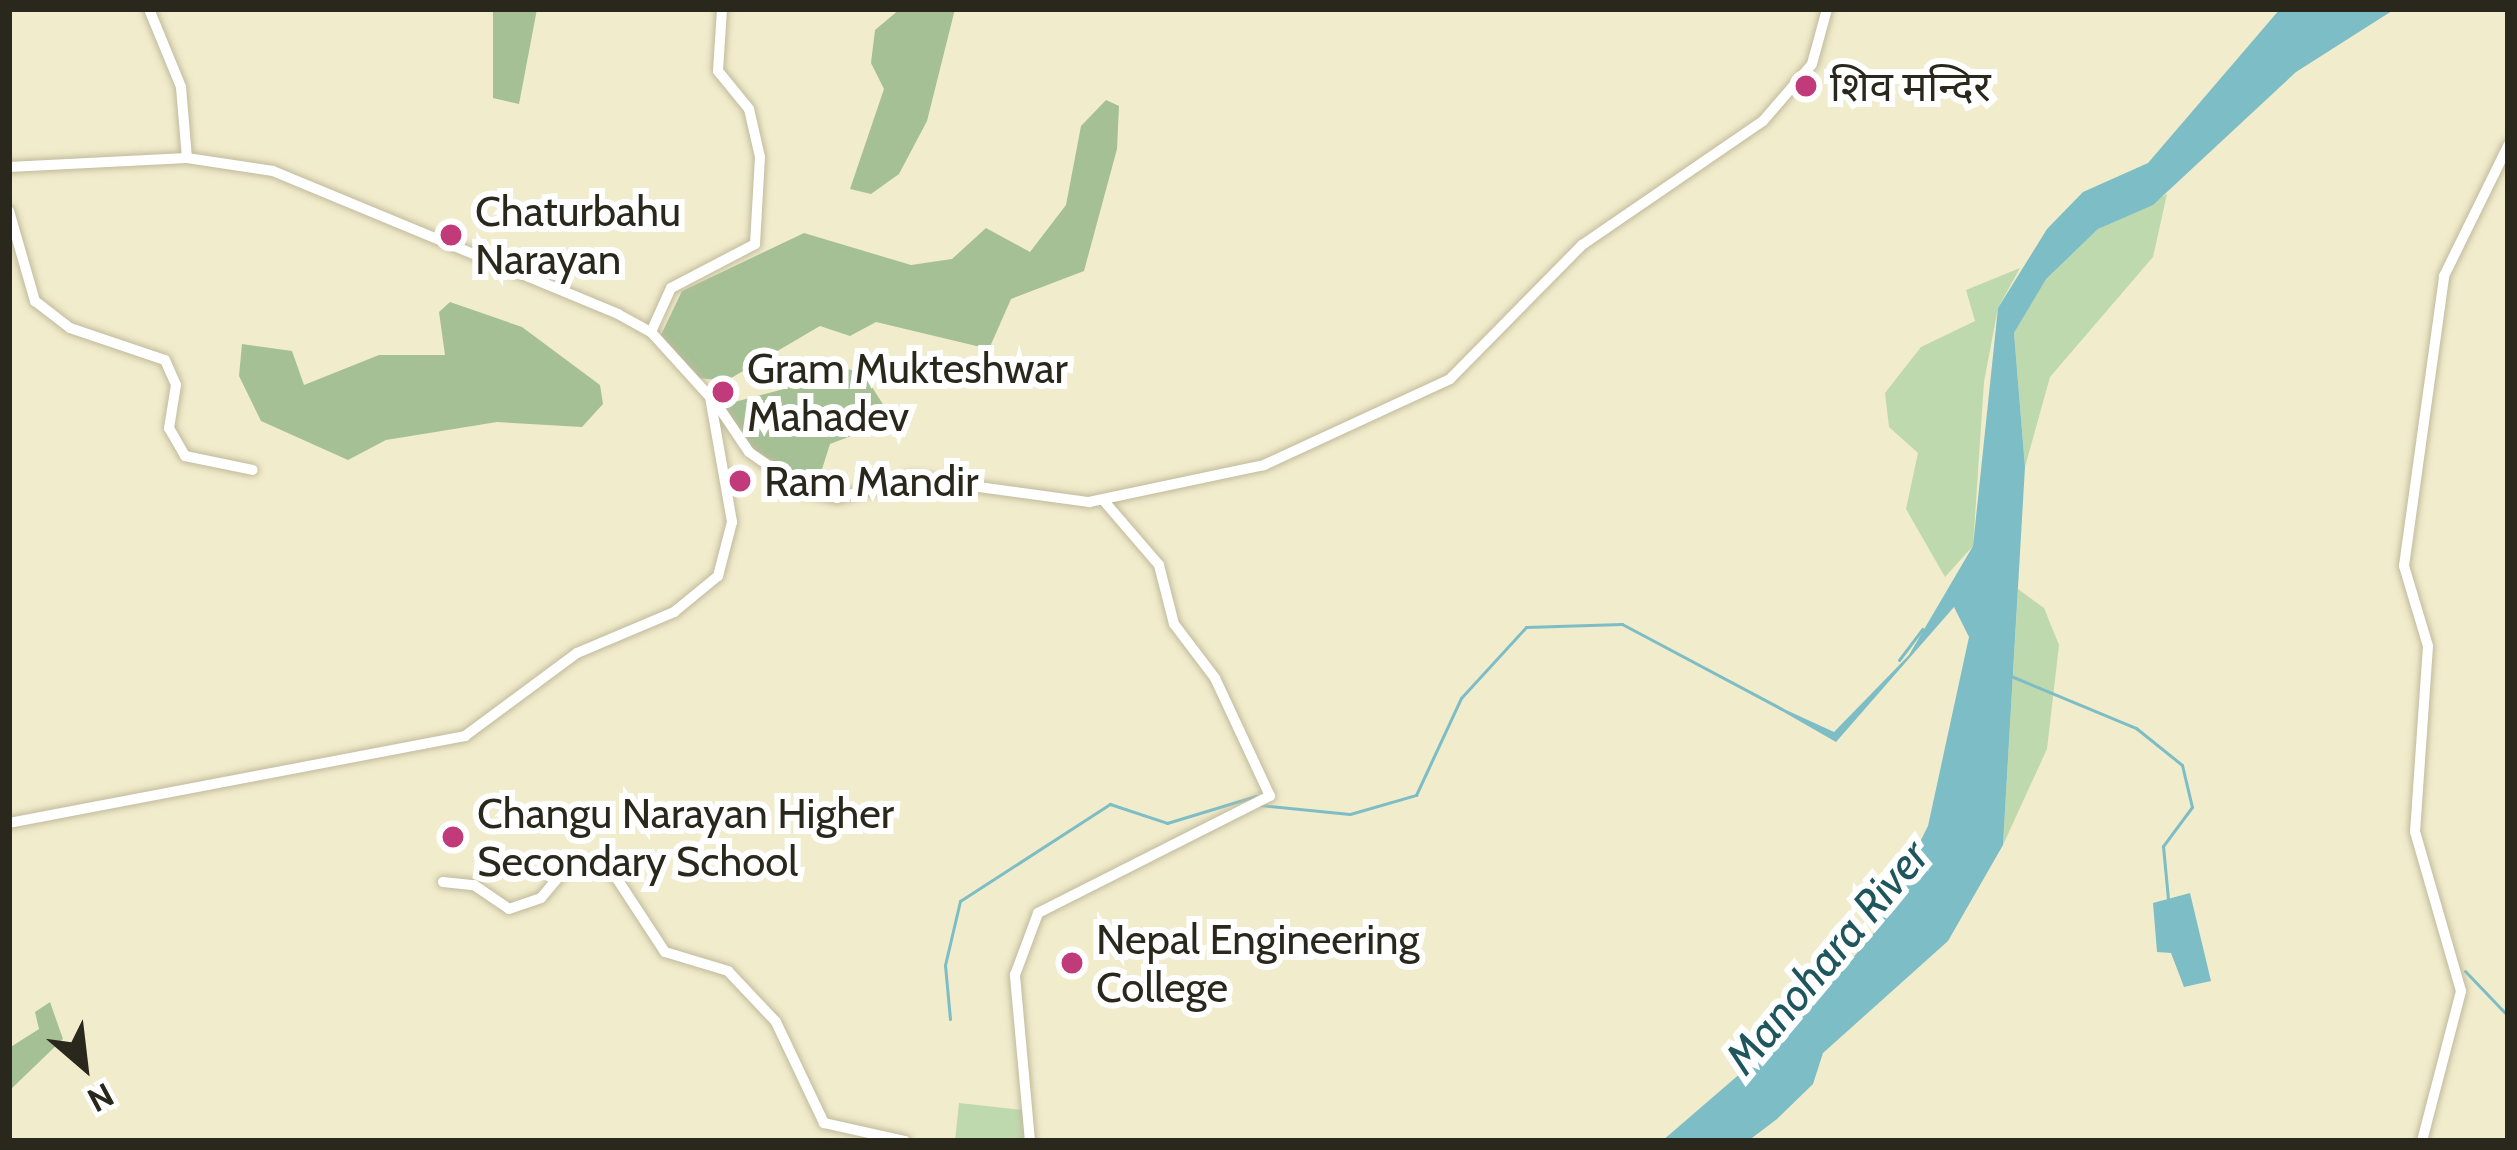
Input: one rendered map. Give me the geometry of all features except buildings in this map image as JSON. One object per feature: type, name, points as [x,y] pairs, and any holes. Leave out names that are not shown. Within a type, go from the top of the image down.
[{"type":"street","points":[[149,9],[181,87],[187,158]]},
{"type":"street","points":[[651,332],[671,288],[755,244],[760,157],[749,110],[718,70],[722,9]]},
{"type":"street","points":[[9,167],[187,158],[273,171],[392,212],[651,332],[710,397],[749,452],[815,494],[914,478],[1103,500],[1264,465],[1439,387],[1582,245],[1763,122],[1812,64],[1827,9]]},
{"type":"street","points":[[2422,1141],[2461,991],[2415,832],[2428,646],[2404,566],[2444,276],[2508,146]]},
{"type":"street","points":[[9,211],[34,301],[70,328],[165,360],[176,385],[170,428],[185,455],[254,470]]},
{"type":"street","points":[[9,823],[465,736],[597,641],[662,620],[718,576],[731,538],[727,450],[710,397]]},
{"type":"street","points":[[1030,1141],[1015,974],[1038,913],[1270,796],[1215,678],[1174,624],[1159,565],[1103,500]]},
{"type":"street","points":[[443,881],[474,885],[509,909],[541,898],[567,867],[608,866],[665,952],[728,971],[776,1022],[824,1123],[905,1141]]},
{"type":"green space","points":[[493,9],[537,9],[519,104],[493,98]]},
{"type":"green space","points":[[900,9],[955,9],[927,121],[899,174],[871,194],[850,189],[884,89],[871,63],[875,30]]},
{"type":"green space","points":[[1106,100],[1119,106],[1117,149],[1084,271],[1011,299],[989,349],[876,322],[850,336],[820,326],[726,381],[698,378],[660,337],[682,291],[804,233],[911,265],[952,259],[986,228],[1030,252],[1066,205],[1081,126]]},
{"type":"green space","points":[[2167,194],[2153,257],[2050,377],[2025,467],[2014,333],[2045,279],[2098,229]]},
{"type":"green space","points":[[2020,268],[1998,308],[1984,382],[1973,546],[1945,577],[1906,509],[1918,453],[1889,427],[1885,393],[1921,347],[1975,321],[1966,290]]},
{"type":"green space","points":[[450,302],[522,327],[600,385],[603,404],[582,427],[497,422],[386,440],[348,460],[261,421],[239,376],[242,344],[292,351],[304,385],[379,355],[445,355],[439,312]]},
{"type":"green space","points":[[824,363],[863,373],[886,409],[875,427],[830,444],[817,485],[753,450],[723,405],[784,389]]},
{"type":"green space","points":[[2018,589],[2044,608],[2059,645],[2047,749],[2003,845]]},
{"type":"green space","points":[[50,1002],[63,1039],[9,1091],[9,1048],[39,1029],[35,1012]]},
{"type":"green space","points":[[959,1103],[1022,1110],[1025,1141],[955,1141]]},
{"type":"water","points":[[2280,9],[2395,9],[2296,72],[2153,205],[2098,229],[2046,279],[2014,333],[2025,467],[2003,845],[1948,941],[1823,1053],[1813,1084],[1777,1119],[1748,1141],[1662,1141],[1793,1028],[1874,933],[1928,826],[1969,637],[1954,607],[1836,742],[1756,696],[1834,732],[1909,655],[1973,546],[1998,308],[2047,229],[2083,192],[2148,163]]},
{"type":"water","points":[[2190,893],[2211,981],[2184,987],[2171,953],[2157,952],[2153,903]]},
{"type":"waterway","points":[[1260,805],[1350,814],[1416,795],[1461,698],[1526,627],[1622,624],[1782,709]]},
{"type":"waterway","points":[[1899,660],[1922,629]]},
{"type":"waterway","points":[[2006,674],[2136,728],[2182,765],[2192,807],[2163,846],[2168,899]]},
{"type":"waterway","points":[[950,1019],[945,965],[960,901],[1110,804],[1167,823],[1256,796]]},
{"type":"waterway","points":[[2465,971],[2508,1016]]},
{"type":"place","name":"शिव मन्दिर","points":[[1806,86]]},
{"type":"place","name":"Chaturbahu Narayan","points":[[451,235]]},
{"type":"place","name":"Gram Mukteshwar Mahadev","points":[[723,392]]},
{"type":"place","name":"Ram Mandir","points":[[740,481]]},
{"type":"place","name":"Changu Narayan Higher Secondary School","points":[[453,837]]},
{"type":"place","name":"Nepal Engineering College","points":[[1072,963]]},
{"type":"water label","name":"Manohara River","points":[[1827,957]]}]
